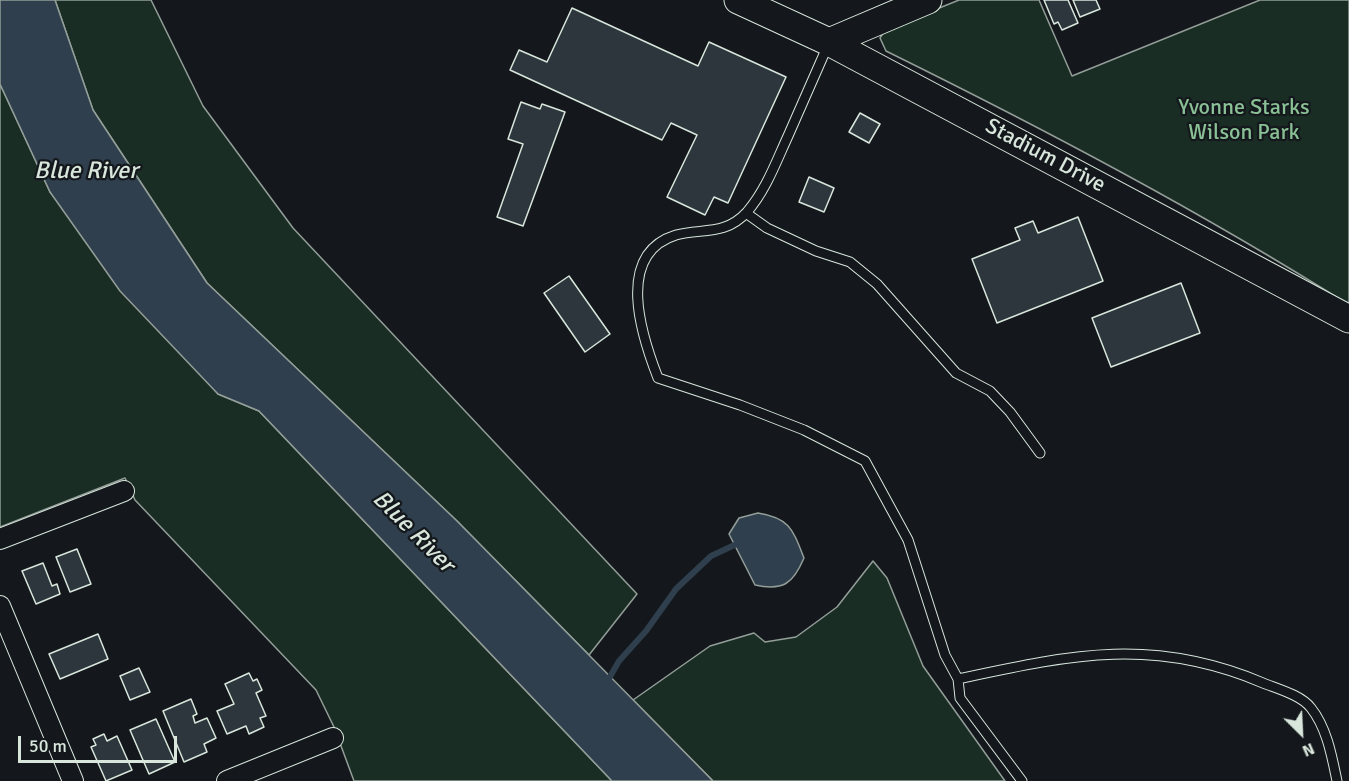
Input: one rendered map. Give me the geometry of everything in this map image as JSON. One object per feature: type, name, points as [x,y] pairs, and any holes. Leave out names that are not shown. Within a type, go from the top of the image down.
[{"type":"main road","name":"Stadium Drive","points":[[738,0],[830,42],[1349,320]]},
{"type":"main road","points":[[830,42],[928,0]]},
{"type":"street","points":[[0,539],[124,491]]},
{"type":"street","points":[[0,606],[73,781]]},
{"type":"street","points":[[227,781],[333,738]]},
{"type":"lane","points":[[830,42],[767,183],[746,213],[722,230],[677,235],[658,243],[642,266],[638,319],[658,378],[740,405],[804,430],[865,461],[908,540],[945,655],[958,679],[960,698],[1023,781]]},
{"type":"lane","points":[[746,213],[767,228],[796,242],[850,262],[877,284],[956,373],[990,391],[1010,412],[1040,453]]},
{"type":"lane","points":[[958,679],[1038,662],[1097,654],[1148,653],[1237,672],[1300,698],[1311,707],[1323,729],[1337,781]]},
{"type":"green space","points":[[55,0],[151,0],[203,106],[293,228],[637,594],[589,655],[457,521],[207,283],[93,110]]},
{"type":"green space","name":"Yvonne Starks Wilson Park","points":[[959,0],[1039,0],[1072,76],[1260,0],[1349,0],[1349,305],[1293,270],[1121,172],[886,51],[880,38],[885,30]]},
{"type":"green space","points":[[0,84],[50,192],[218,394],[259,411],[612,781],[354,781],[334,727],[316,690],[135,500],[125,478],[0,527]]},
{"type":"green space","points":[[873,561],[887,578],[923,666],[1005,781],[713,781],[633,700],[710,646],[754,633],[765,642],[796,637],[837,607]]},
{"type":"water","name":"Blue River","points":[[0,0],[55,0],[93,110],[207,283],[457,521],[713,781],[612,781],[259,411],[218,394],[120,291],[50,192],[0,84]]},
{"type":"water","points":[[758,513],[784,522],[797,540],[804,558],[796,574],[786,584],[773,587],[755,585],[729,534],[739,518]]},
{"type":"building","points":[[1044,0],[1068,0],[1078,23],[1062,30],[1058,22],[1054,24]]},
{"type":"building","points":[[1073,0],[1096,0],[1100,9],[1080,17]]},
{"type":"building","points":[[572,8],[698,66],[709,42],[786,77],[728,203],[714,197],[705,215],[667,197],[697,135],[671,123],[662,140],[510,70],[519,50],[547,62]]},
{"type":"building","points":[[521,102],[540,109],[542,104],[565,112],[523,226],[497,217],[523,144],[508,139]]},
{"type":"building","points":[[860,113],[880,124],[869,143],[849,132]]},
{"type":"building","points":[[809,177],[834,188],[824,212],[799,202]]},
{"type":"building","points":[[1078,217],[1103,281],[997,323],[972,259],[1020,240],[1015,228],[1033,221],[1038,233]]},
{"type":"building","points":[[569,276],[610,334],[585,352],[544,293]]},
{"type":"building","points":[[1181,283],[1200,333],[1111,367],[1092,318]]},
{"type":"building","points":[[77,549],[91,584],[70,592],[56,557]]},
{"type":"building","points":[[43,563],[52,586],[57,584],[60,594],[36,604],[22,571]]},
{"type":"building","points":[[98,634],[108,659],[60,679],[49,654]]},
{"type":"building","points":[[139,668],[150,692],[130,700],[120,676]]},
{"type":"building","points":[[249,673],[253,681],[257,679],[262,690],[256,693],[266,716],[260,718],[264,727],[249,734],[246,726],[227,734],[217,711],[234,704],[225,684]]},
{"type":"building","points":[[191,699],[197,714],[193,716],[195,723],[207,718],[216,738],[204,744],[207,752],[184,762],[163,711]]},
{"type":"building","points":[[156,719],[175,762],[149,774],[130,730]]},
{"type":"building","points":[[104,734],[107,741],[117,736],[132,770],[106,781],[91,747],[96,745],[93,739]]},
{"type":"waterway","points":[[607,682],[619,661],[646,631],[676,589],[711,556],[741,542]]}]
